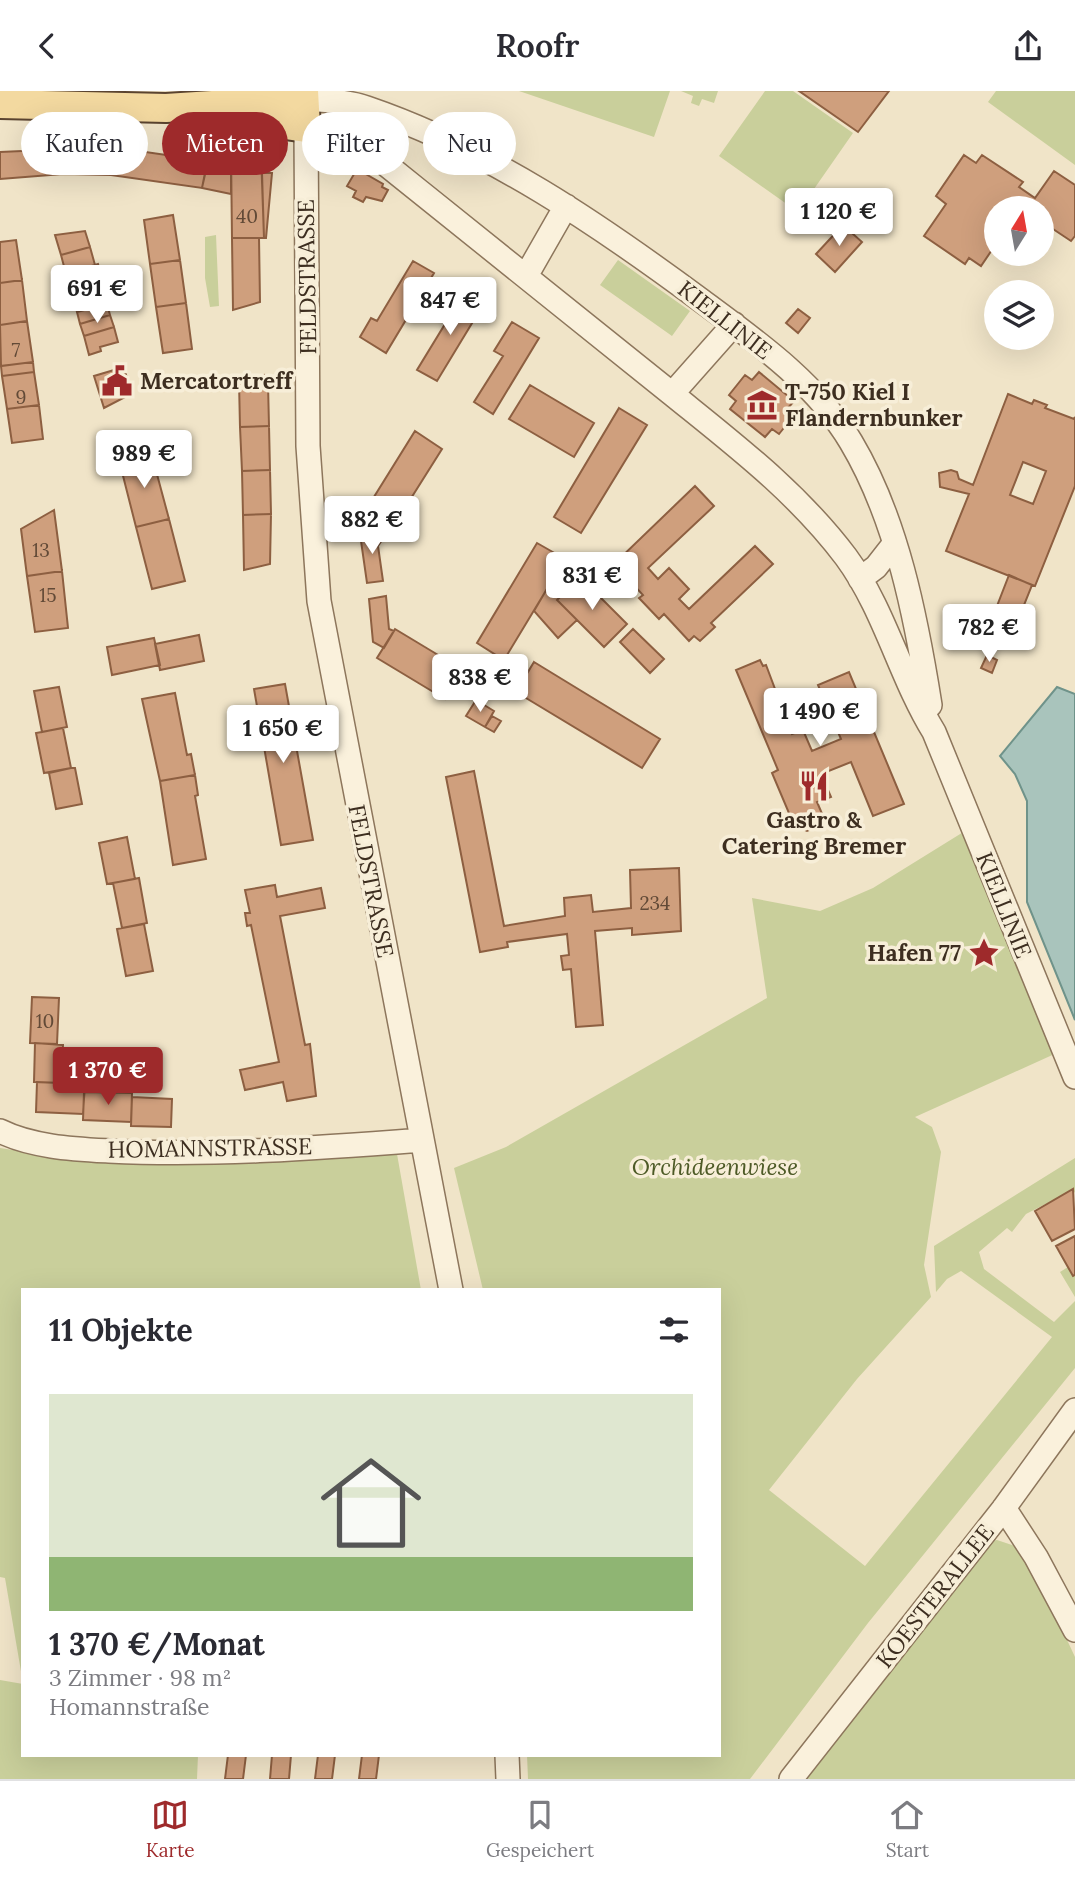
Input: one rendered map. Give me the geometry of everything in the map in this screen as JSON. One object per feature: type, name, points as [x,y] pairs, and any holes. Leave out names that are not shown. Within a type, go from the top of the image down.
[{"type":"main road","points":[[166,108],[304,95]]},
{"type":"main road","points":[[0,104],[166,108],[302,127]]},
{"type":"street","name":"KIELLINIE","points":[[304,95],[366,107],[480,156],[566,206],[734,324],[810,388],[850,440],[871,479],[894,544],[916,631],[934,732]]},
{"type":"street","name":"FELDSTRASSE","points":[[306,175],[308,446],[319,601],[451,1288]]},
{"type":"street","name":"KIELLINIE","points":[[399,175],[761,465],[804,506],[860,579],[934,732],[1075,1077]]},
{"type":"street","points":[[526,276],[566,206]]},
{"type":"street","points":[[672,394],[734,324]]},
{"type":"street","points":[[860,579],[876,567],[894,544]]},
{"type":"street","name":"HOMANNSTRASSE","points":[[0,1131],[14,1138],[76,1149],[135,1152],[232,1151],[422,1140]]},
{"type":"street","name":"KOESTERALLEE","points":[[791,1779],[1004,1508],[1075,1410]]},
{"type":"street","points":[[1004,1508],[1036,1557],[1075,1630]]},
{"type":"street","points":[[508,1757],[508,1779]]},
{"type":"green space","points":[[519,91],[670,91],[654,137]]},
{"type":"green space","points":[[681,91],[718,91],[714,103],[702,99],[699,106],[691,103],[693,96]]},
{"type":"green space","points":[[765,91],[793,91],[853,133],[798,212],[719,156]]},
{"type":"green space","points":[[996,91],[1075,91],[1075,165],[988,102]]},
{"type":"green space","points":[[216,235],[219,306],[210,307],[205,278],[205,237]]},
{"type":"green space","points":[[618,260],[690,311],[672,336],[600,285]]},
{"type":"green space","name":"Orchideenwiese","points":[[965,831],[1059,1052],[915,1117],[932,1127],[941,1152],[924,1265],[931,1297],[857,1379],[769,1490],[865,1566],[1052,1337],[961,1271],[947,1279],[936,1292],[934,1246],[1075,1158],[1075,1193],[1073,1190],[1026,1214],[1012,1232],[1007,1228],[979,1252],[984,1269],[1054,1322],[1075,1301],[1075,1368],[868,1623],[750,1779],[528,1779],[527,1757],[721,1757],[721,1288],[483,1288],[454,1168],[506,1147],[767,998],[752,898],[820,911],[873,888]]},
{"type":"green space","points":[[0,1148],[73,1159],[208,1164],[397,1154],[421,1288],[21,1288],[21,1671],[5,1578],[0,1577]]},
{"type":"green space","points":[[1068,1267],[1075,1275],[1075,1297],[1060,1272]]},
{"type":"green space","points":[[997,1540],[1015,1546],[1025,1558],[1040,1582],[1075,1657],[1075,1779],[803,1779],[987,1542]]},
{"type":"green space","points":[[0,1680],[21,1684],[21,1757],[198,1757],[197,1779],[0,1779]]},
{"type":"water","points":[[1057,687],[1075,694],[1075,1020],[1027,902],[1027,801],[1015,774],[1000,756]]},
{"type":"building","points":[[799,91],[889,91],[858,132]]},
{"type":"building","points":[[21,151],[21,175],[50,175],[0,179],[0,152]]},
{"type":"building","points":[[148,152],[162,154],[162,175],[205,175],[202,188],[111,175],[148,175]]},
{"type":"building","points":[[964,155],[976,163],[982,155],[1023,182],[1019,187],[1032,196],[984,196],[984,262],[981,266],[969,258],[965,264],[924,236],[946,204],[936,196]]},
{"type":"building","points":[[1054,171],[1075,185],[1075,236],[1071,241],[1054,230],[1054,196],[1036,196]]},
{"type":"building","points":[[205,175],[231,175],[231,194],[202,188]]},
{"type":"building","points":[[231,175],[262,175],[264,238],[232,238]]},
{"type":"building","points":[[262,175],[272,175],[266,238]]},
{"type":"building","points":[[353,175],[367,175],[388,190],[382,201],[366,197],[363,202],[353,197],[356,191],[347,186]]},
{"type":"building","points":[[173,215],[180,260],[150,264],[144,220]]},
{"type":"building","points":[[843,225],[862,242],[835,272],[816,254]]},
{"type":"building","points":[[85,231],[90,247],[61,255],[55,235]]},
{"type":"building","points":[[232,238],[259,238],[260,302],[233,310]]},
{"type":"building","points":[[16,240],[22,280],[0,283],[0,242]]},
{"type":"building","points":[[90,247],[95,265],[66,274],[61,255]]},
{"type":"building","points":[[180,260],[186,303],[156,307],[150,264]]},
{"type":"building","points":[[413,261],[434,273],[386,353],[360,337],[371,318],[377,321]]},
{"type":"building","points":[[98,264],[104,284],[72,293],[66,274]]},
{"type":"building","points":[[22,280],[27,321],[0,325],[0,283]]},
{"type":"building","points":[[104,284],[109,303],[77,312],[72,293]]},
{"type":"building","points":[[464,293],[483,305],[437,381],[417,370]]},
{"type":"building","points":[[186,303],[192,349],[163,353],[156,307]]},
{"type":"building","points":[[107,304],[110,315],[80,324],[77,312]]},
{"type":"building","points":[[798,309],[810,318],[798,333],[786,323]]},
{"type":"building","points":[[110,315],[114,327],[84,336],[80,324]]},
{"type":"building","points":[[27,321],[33,362],[1,366],[0,325]]},
{"type":"building","points":[[512,322],[539,338],[493,414],[474,402],[503,356],[494,351]]},
{"type":"building","points":[[114,327],[118,342],[100,347],[101,351],[89,355],[84,336]]},
{"type":"building","points":[[33,362],[34,372],[2,376],[1,366]]},
{"type":"building","points":[[124,367],[131,394],[104,408],[94,376]]},
{"type":"building","points":[[34,372],[39,405],[7,409],[2,376]]},
{"type":"building","name":"T-750 Kiel I Flandernbunker","points":[[759,372],[794,401],[788,408],[795,414],[779,434],[772,429],[765,437],[730,409],[736,401],[729,395],[745,375],[752,380]]},
{"type":"building","points":[[264,375],[264,383],[268,383],[269,426],[240,427],[239,381]]},
{"type":"building","points":[[530,385],[594,423],[574,457],[509,419]]},
{"type":"building","points":[[1008,394],[1032,404],[1034,400],[1047,405],[1045,408],[1074,419],[1075,417],[1075,486],[1035,586],[946,551],[969,494],[940,487],[939,473],[951,470],[957,472],[959,479],[973,485]],"holes":[[[1023,462],[1046,471],[1033,504],[1010,495]]]},
{"type":"building","points":[[39,405],[43,439],[12,443],[7,409]]},
{"type":"building","points":[[619,408],[647,425],[581,533],[554,517]]},
{"type":"building","points":[[269,426],[270,470],[242,471],[240,427]]},
{"type":"building","points":[[415,431],[442,449],[386,538],[359,521]]},
{"type":"building","points":[[151,452],[169,519],[136,527],[119,460]]},
{"type":"building","points":[[270,470],[271,514],[243,515],[242,471]]},
{"type":"building","points":[[695,486],[714,506],[648,568],[658,579],[669,568],[689,589],[679,599],[689,609],[755,546],[773,564],[711,623],[715,627],[700,641],[694,636],[689,641],[664,614],[659,619],[639,598],[643,595],[614,564]]},
{"type":"building","points":[[54,510],[62,571],[27,576],[21,529]]},
{"type":"building","points":[[271,514],[270,564],[244,570],[243,515]]},
{"type":"building","points":[[169,519],[185,581],[152,589],[136,527]]},
{"type":"building","points":[[368,527],[384,537],[378,546],[383,581],[367,583],[361,541]]},
{"type":"building","points":[[537,543],[565,559],[504,660],[477,643]]},
{"type":"building","points":[[62,571],[68,628],[35,632],[27,576]]},
{"type":"building","points":[[1009,575],[1032,585],[1008,645],[985,637]]},
{"type":"building","points":[[580,577],[627,624],[604,647],[557,600]]},
{"type":"building","points":[[551,582],[566,591],[557,600],[577,620],[558,638],[534,611]]},
{"type":"building","points":[[386,596],[389,629],[394,631],[384,648],[373,642],[369,599]]},
{"type":"building","points":[[395,629],[463,670],[445,699],[377,658]]},
{"type":"building","points":[[633,629],[664,659],[650,673],[620,642]]},
{"type":"building","points":[[199,635],[204,661],[160,670],[155,644]]},
{"type":"building","points":[[154,638],[160,665],[112,675],[107,647]]},
{"type":"building","points":[[987,655],[997,660],[992,673],[981,668]]},
{"type":"building","points":[[760,660],[763,666],[766,665],[792,734],[803,730],[812,751],[841,739],[818,685],[849,672],[904,804],[873,816],[851,762],[821,774],[831,797],[817,802],[826,823],[807,831],[794,825],[772,773],[778,770],[736,670]]},
{"type":"building","points":[[534,662],[660,739],[642,768],[516,692]]},
{"type":"building","points":[[285,684],[313,840],[281,845],[254,689]]},
{"type":"building","points":[[59,687],[67,727],[42,732],[34,691]]},
{"type":"building","points":[[175,693],[187,755],[191,754],[195,775],[160,781],[142,699]]},
{"type":"building","points":[[476,700],[494,711],[485,727],[466,716]]},
{"type":"building","points":[[492,716],[501,721],[494,732],[485,727]]},
{"type":"building","points":[[63,728],[71,768],[44,773],[36,733]]},
{"type":"building","points":[[75,768],[82,804],[56,809],[49,773]]},
{"type":"building","points":[[474,771],[504,926],[565,916],[564,898],[591,895],[593,912],[631,908],[630,870],[679,868],[681,931],[632,935],[632,928],[595,931],[603,1025],[576,1027],[571,969],[563,970],[561,956],[569,955],[567,934],[507,942],[508,947],[480,952],[446,777]]},
{"type":"building","points":[[195,775],[198,795],[195,796],[206,859],[173,865],[160,781]]},
{"type":"building","points":[[127,837],[135,879],[107,884],[99,843]]},
{"type":"building","points":[[139,878],[147,923],[122,928],[113,883]]},
{"type":"building","points":[[275,885],[277,897],[321,888],[325,908],[280,916],[305,1045],[310,1044],[316,1096],[287,1101],[283,1082],[245,1090],[240,1070],[279,1062],[251,925],[247,926],[245,913],[250,913],[245,890]]},
{"type":"building","points":[[144,924],[153,971],[126,976],[117,929]]},
{"type":"building","points":[[32,997],[59,998],[57,1044],[30,1043]]},
{"type":"building","points":[[35,1043],[63,1045],[61,1083],[34,1082]]},
{"type":"building","points":[[37,1082],[85,1084],[83,1114],[36,1112]]},
{"type":"building","points":[[84,1092],[132,1093],[131,1122],[83,1120]]},
{"type":"building","points":[[132,1097],[172,1099],[171,1127],[131,1126]]},
{"type":"building","points":[[1073,1189],[1075,1229],[1052,1241],[1035,1211]]},
{"type":"building","points":[[1075,1236],[1075,1275],[1073,1276],[1056,1246]]},
{"type":"building","points":[[228,1757],[246,1757],[243,1779],[225,1779]]},
{"type":"building","points":[[272,1757],[291,1757],[289,1779],[270,1779]]},
{"type":"building","points":[[318,1757],[335,1757],[332,1779],[315,1779]]},
{"type":"building","points":[[362,1757],[379,1757],[376,1779],[359,1779]]},
{"type":"place","name":"Mercatortreff","points":[[117,381]]},
{"type":"place","name":"T-750 Kiel I Flandernbunker","points":[[762,405]]},
{"type":"place","name":"Gastro & Catering Bremer","points":[[814,786]]},
{"type":"place","name":"Hafen 77","points":[[984,953]]}]
